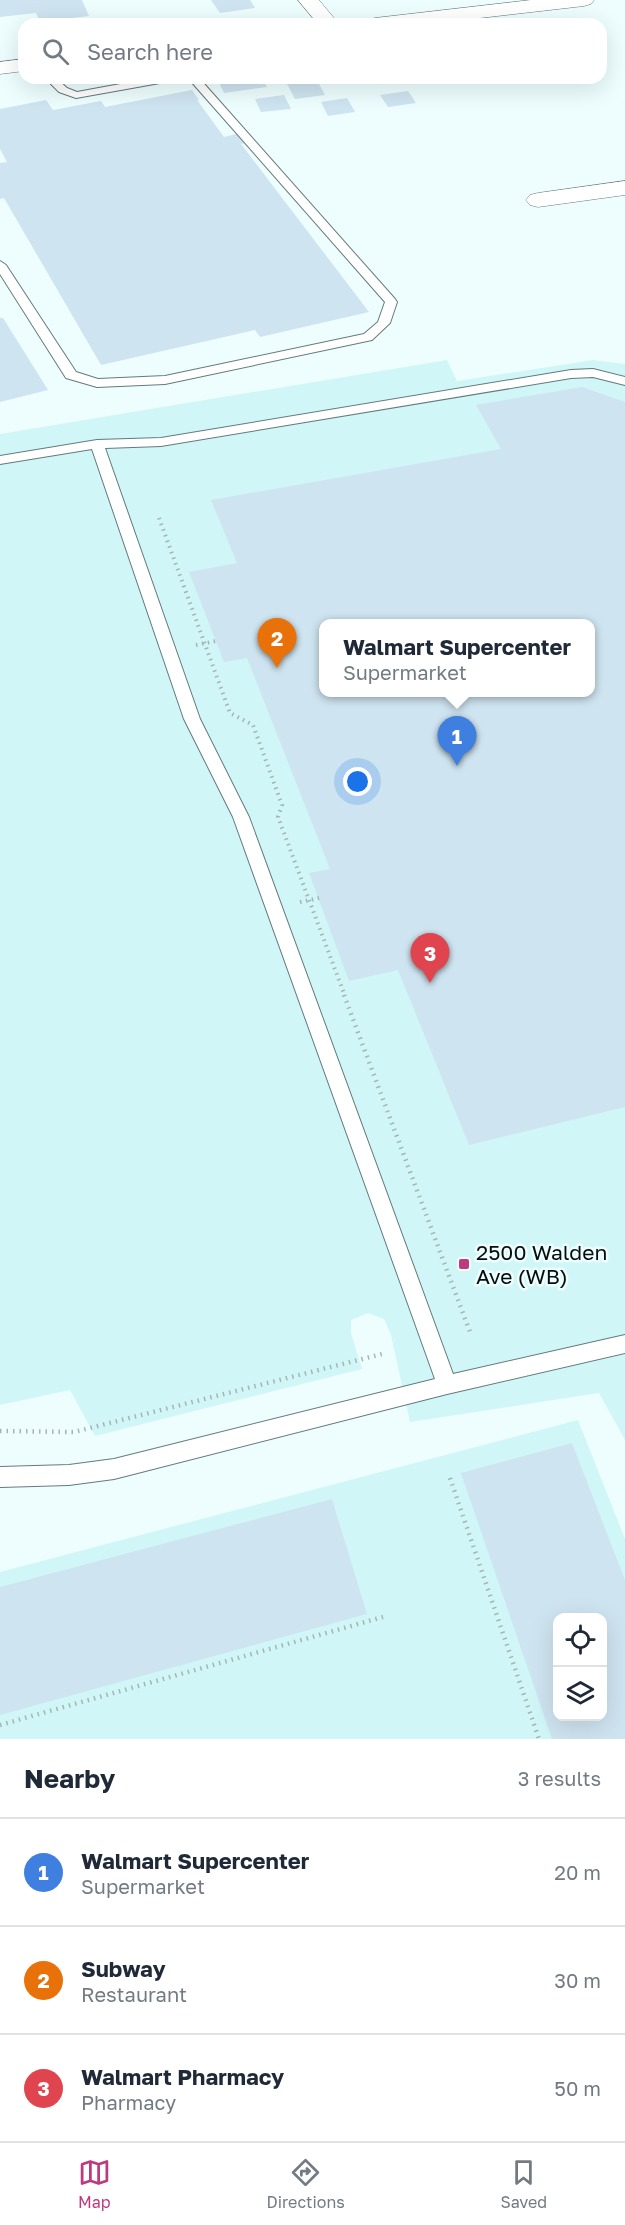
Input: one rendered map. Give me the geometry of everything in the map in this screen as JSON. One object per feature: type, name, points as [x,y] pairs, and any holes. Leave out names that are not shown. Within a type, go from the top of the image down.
[{"type":"street","points":[[308,0],[324,18]]},
{"type":"street","points":[[427,18],[584,0]]},
{"type":"street","points":[[0,68],[18,66]]},
{"type":"street","points":[[538,201],[625,189]]},
{"type":"lane","points":[[56,84],[63,90],[76,95],[137,84]]},
{"type":"lane","points":[[0,265],[71,375],[97,383],[165,380],[368,337],[384,323],[391,302],[198,84]]},
{"type":"lane","points":[[0,460],[97,444],[161,442],[571,375],[593,373],[625,381]]},
{"type":"lane","points":[[97,444],[192,718],[241,817],[447,1384]]},
{"type":"lane","points":[[0,1477],[69,1475],[114,1469],[447,1384],[625,1344]]},
{"type":"path","points":[[159,518],[230,712],[253,725],[282,805],[278,817],[470,1332]]},
{"type":"path","points":[[194,645],[216,641]]},
{"type":"path","points":[[253,747],[260,745]]},
{"type":"path","points":[[395,1161],[405,1159]]},
{"type":"path","points":[[0,1431],[74,1432],[386,1353]]},
{"type":"path","points":[[450,1478],[539,1739]]},
{"type":"path","points":[[480,1590],[487,1588]]},
{"type":"path","points":[[0,1725],[383,1617]]},
{"type":"path","points":[[176,1675],[177,1684]]},
{"type":"shaded area","points":[[447,360],[457,381],[593,360],[625,364],[625,1440],[599,1393],[410,1422],[391,1335],[384,1319],[368,1313],[351,1320],[351,1333],[362,1369],[95,1436],[70,1390],[0,1405],[0,434]]},
{"type":"shaded area","points":[[578,1420],[625,1539],[625,1739],[0,1739],[0,1572]]},
{"type":"building","points":[[0,0],[82,0],[89,16],[38,18],[36,13],[0,17]]},
{"type":"building","points":[[211,0],[250,0],[255,8],[220,13]]},
{"type":"building","points":[[220,84],[265,84],[267,87],[224,93]]},
{"type":"building","points":[[287,84],[319,84],[325,95],[295,99]]},
{"type":"building","points":[[192,90],[224,137],[240,133],[247,143],[241,144],[369,312],[260,337],[255,330],[101,365],[4,198],[0,199],[0,163],[7,162],[0,149],[0,109],[46,100],[53,110],[101,101],[105,107]]},
{"type":"building","points":[[408,91],[416,103],[388,107],[380,95]]},
{"type":"building","points":[[284,95],[291,109],[261,112],[255,99]]},
{"type":"building","points":[[347,98],[355,112],[328,116],[321,102]]},
{"type":"building","points":[[0,318],[3,318],[48,390],[0,402]]},
{"type":"building","points":[[582,387],[625,402],[625,1107],[469,1145],[398,970],[349,981],[309,873],[330,869],[247,658],[224,662],[189,572],[237,563],[211,500],[501,449],[476,405]]},
{"type":"building","points":[[572,1443],[625,1580],[625,1739],[552,1739],[461,1473]]},
{"type":"building","points":[[332,1499],[367,1614],[0,1715],[0,1587]]},
{"type":"place","name":"Subway","points":[[277,668]]},
{"type":"place","name":"Walmart Supercenter","points":[[457,766]]},
{"type":"place","name":"Walmart Pharmacy","points":[[430,983]]},
{"type":"place","name":"2500 Walden Ave (WB)","points":[[464,1264]]}]
